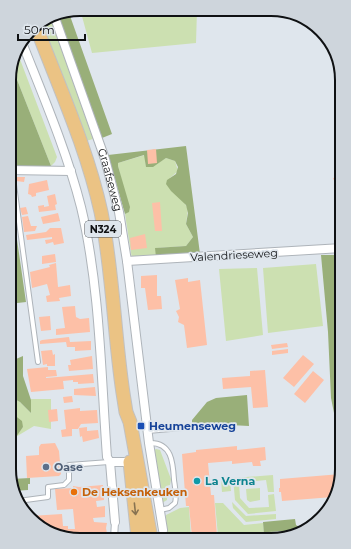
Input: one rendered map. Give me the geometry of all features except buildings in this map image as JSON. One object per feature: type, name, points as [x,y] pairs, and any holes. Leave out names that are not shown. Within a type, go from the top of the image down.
[{"type":"main road","name":"Graafseweg","points":[[38,32],[84,152],[101,212],[109,263],[120,371],[126,412],[130,422],[152,533]]},
{"type":"main road","name":"Graafseweg","points":[[126,412],[124,423],[130,462],[152,533]]},
{"type":"street","name":"Graafseweg","points":[[56,21],[112,181],[119,212],[127,261],[149,443],[160,510],[154,533]]},
{"type":"street","points":[[25,48],[71,171],[81,208],[92,270],[107,457],[110,462],[114,533]]},
{"type":"street","points":[[16,170],[71,171]]},
{"type":"street","name":"Valendrieseweg","points":[[127,261],[335,248]]},
{"type":"street","points":[[135,448],[149,443]]},
{"type":"street","points":[[110,462],[130,462]]},
{"type":"lane","points":[[16,206],[38,362]]},
{"type":"lane","points":[[148,431],[193,427]]},
{"type":"lane","points":[[149,443],[164,446],[171,456],[173,465],[175,503],[169,508],[160,510]]},
{"type":"lane","points":[[25,500],[48,497],[48,487],[64,484],[69,480],[69,465],[110,462]]},
{"type":"green space","points":[[82,16],[197,16],[196,43],[92,53]]},
{"type":"green space","points":[[70,17],[112,134],[102,138],[60,19]]},
{"type":"green space","points":[[52,23],[93,139],[86,141],[43,29]]},
{"type":"green space","points":[[20,59],[57,157],[51,166],[16,78]]},
{"type":"green space","points":[[16,78],[51,166],[16,168]]},
{"type":"green space","points":[[186,146],[200,254],[156,257],[155,248],[186,246],[193,237],[186,224],[188,213],[186,205],[171,191],[166,184],[167,180],[176,174],[178,167],[175,161],[166,158],[153,167],[146,167],[144,155],[118,163],[130,207],[129,212],[125,214],[108,155]]},
{"type":"green space","points":[[145,155],[146,167],[156,164],[166,158],[175,161],[178,171],[170,178],[188,209],[186,224],[193,237],[186,246],[156,248],[156,257],[132,259],[125,214],[129,211],[118,163]]},
{"type":"green space","points":[[16,233],[26,302],[16,303]]},
{"type":"green space","points":[[321,255],[335,255],[335,418],[331,398],[328,332]]},
{"type":"green space","points":[[316,264],[323,326],[268,333],[263,268]]},
{"type":"green space","points":[[257,268],[263,335],[226,341],[219,269]]},
{"type":"green space","points":[[23,356],[23,376],[31,400],[31,413],[16,400],[16,359]]},
{"type":"green space","points":[[247,395],[249,426],[192,423],[192,420],[207,402],[216,398]]},
{"type":"green space","points":[[31,399],[51,399],[51,429],[34,426],[16,437],[23,427],[16,417],[16,400],[31,413]]},
{"type":"green space","points":[[16,416],[22,421],[23,427],[16,437]]},
{"type":"green space","points":[[156,449],[160,450],[171,479],[170,485],[166,486],[167,500],[162,503],[153,451]]},
{"type":"green space","points":[[273,475],[274,492],[268,492],[266,480],[239,483],[240,498],[249,508],[269,507],[268,495],[274,494],[276,511],[248,514],[235,500],[233,478]]},
{"type":"green space","points":[[30,478],[28,490],[20,491],[17,479]]},
{"type":"green space","points":[[230,478],[231,491],[222,492],[221,479]]},
{"type":"green space","points":[[260,488],[260,500],[250,502],[247,500],[246,489]]},
{"type":"green space","points":[[232,502],[246,516],[276,514],[276,519],[246,522],[233,508]]},
{"type":"green space","points":[[215,503],[223,503],[244,525],[263,523],[264,533],[218,533]]},
{"type":"green space","points":[[189,507],[191,533],[167,533],[165,518],[166,515],[180,508]]},
{"type":"green space","points":[[295,519],[296,525],[299,527],[288,531],[264,533],[263,522]]},
{"type":"place","name":"Heumenseweg","points":[[141,426]]},
{"type":"place","name":"Oase","points":[[46,467]]},
{"type":"place","name":"La Verna","points":[[197,481]]},
{"type":"place","name":"De Heksenkeuken","points":[[74,492]]}]
